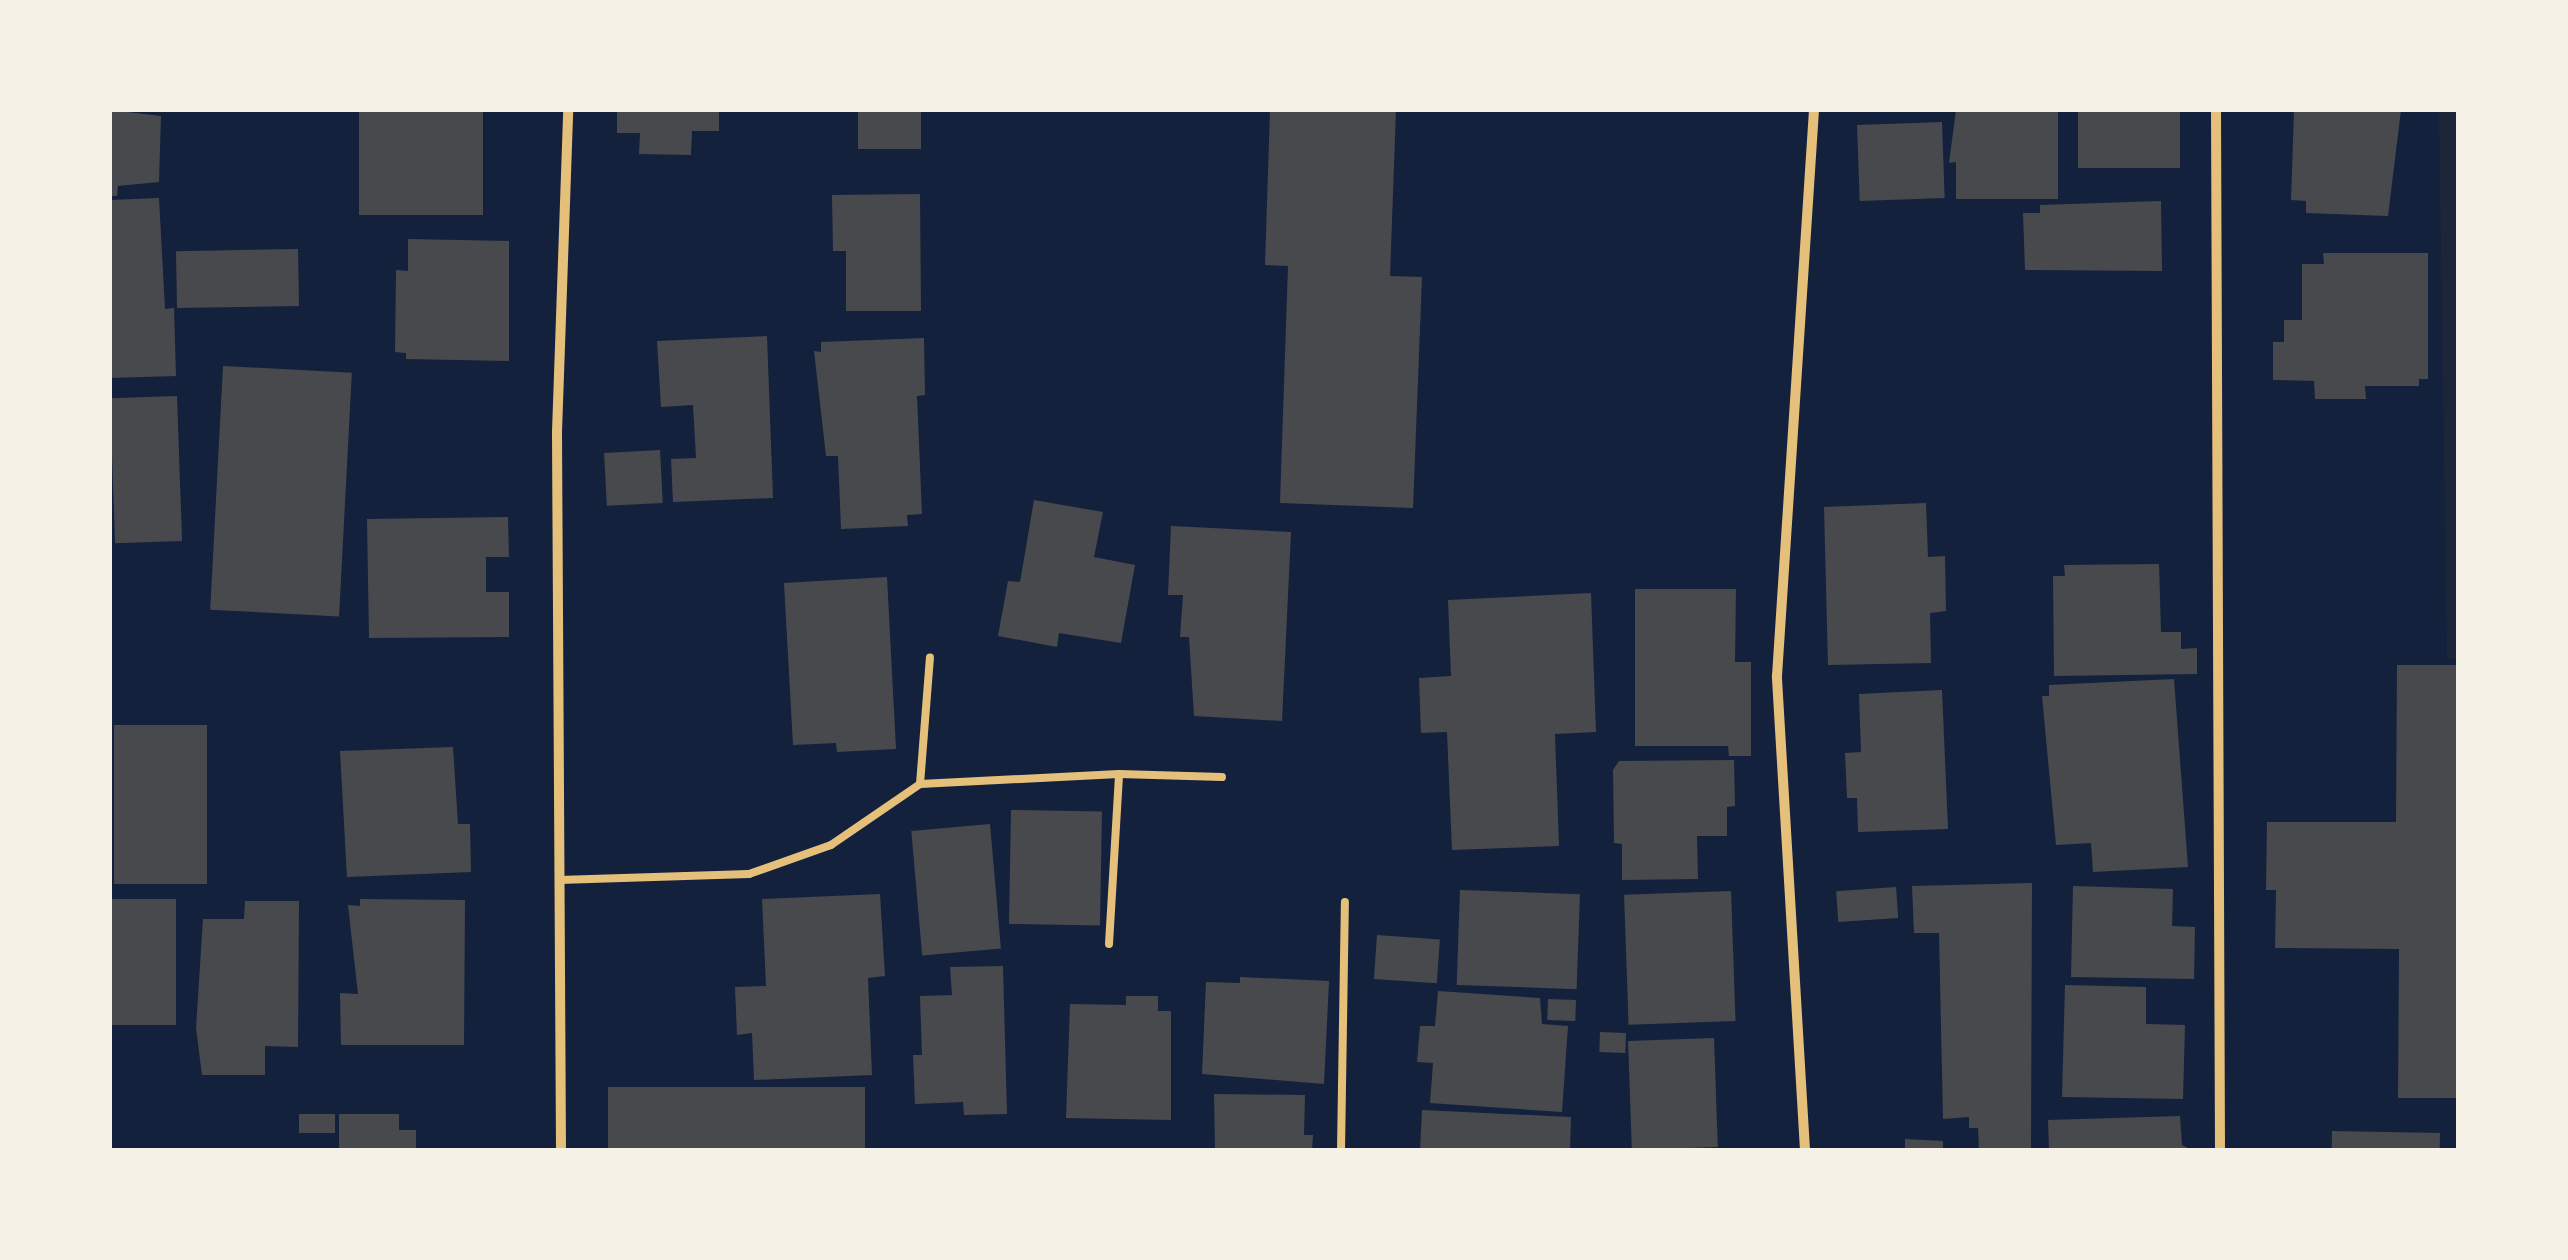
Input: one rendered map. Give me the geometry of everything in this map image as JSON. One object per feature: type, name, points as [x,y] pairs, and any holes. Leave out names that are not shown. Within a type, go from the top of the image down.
[{"type":"street","points":[[562,1150],[557,432],[568,110]]},
{"type":"street","points":[[1804,1150],[1776,676],[1814,110]]},
{"type":"street","points":[[2216,110],[2220,1150]]},
{"type":"lane","points":[[920,784],[930,657]]},
{"type":"lane","points":[[559,880],[749,874],[831,845],[920,784],[1119,774],[1222,777]]},
{"type":"lane","points":[[1109,944],[1119,774]]},
{"type":"lane","points":[[1341,1150],[1344,902]]},
{"type":"shaded area","points":[[2439,110],[2458,110],[2458,659],[2447,659]]},
{"type":"building","points":[[110,110],[161,116],[159,182],[118,186],[117,196],[110,196]]},
{"type":"building","points":[[359,110],[483,110],[483,215],[359,215]]},
{"type":"building","points":[[617,110],[719,110],[719,131],[692,131],[691,155],[639,154],[640,133],[617,133]]},
{"type":"building","points":[[858,110],[921,110],[921,149],[858,149]]},
{"type":"building","points":[[1270,110],[1396,110],[1390,276],[1422,277],[1413,508],[1280,503],[1288,266],[1265,265]]},
{"type":"building","points":[[1956,110],[2058,110],[2058,199],[1956,199],[1956,162],[1949,163]]},
{"type":"building","points":[[2078,110],[2180,110],[2180,168],[2078,168]]},
{"type":"building","points":[[2294,110],[2401,110],[2388,216],[2306,213],[2306,201],[2291,200]]},
{"type":"building","points":[[1942,122],[1945,198],[1860,201],[1857,125]]},
{"type":"building","points":[[920,194],[921,311],[846,311],[846,251],[833,251],[832,195]]},
{"type":"building","points":[[159,198],[165,309],[174,308],[176,376],[110,378],[110,200]]},
{"type":"building","points":[[2161,201],[2162,271],[2025,270],[2023,213],[2040,213],[2040,205]]},
{"type":"building","points":[[408,239],[509,241],[509,361],[406,359],[406,353],[395,352],[396,270],[408,271]]},
{"type":"building","points":[[298,249],[299,306],[177,308],[176,251]]},
{"type":"building","points":[[2323,253],[2428,253],[2428,379],[2419,379],[2419,386],[2365,386],[2366,399],[2315,399],[2314,381],[2273,380],[2273,342],[2284,342],[2284,320],[2302,320],[2302,264],[2324,264]]},
{"type":"building","points":[[767,336],[773,498],[673,502],[671,459],[696,458],[693,405],[661,407],[657,341]]},
{"type":"building","points":[[924,338],[925,395],[917,396],[922,514],[907,515],[908,526],[841,529],[838,456],[826,456],[814,351],[821,352],[821,342]]},
{"type":"building","points":[[223,366],[352,373],[339,616],[210,610]]},
{"type":"building","points":[[177,396],[182,541],[115,543],[110,398]]},
{"type":"building","points":[[660,450],[663,503],[607,506],[604,453]]},
{"type":"building","points":[[1034,500],[1103,512],[1094,557],[1135,565],[1121,643],[1059,633],[1057,647],[998,636],[1008,581],[1020,582]]},
{"type":"building","points":[[1926,503],[1928,557],[1945,556],[1946,611],[1930,613],[1931,663],[1828,665],[1824,507]]},
{"type":"building","points":[[508,517],[509,557],[486,557],[486,592],[509,592],[509,637],[369,638],[367,519]]},
{"type":"building","points":[[1171,526],[1291,532],[1282,721],[1194,716],[1189,637],[1180,637],[1183,595],[1168,595]]},
{"type":"building","points":[[2159,564],[2161,632],[2181,632],[2181,649],[2197,648],[2197,674],[2054,676],[2053,576],[2065,576],[2064,565]]},
{"type":"building","points":[[887,577],[896,749],[837,752],[836,743],[793,745],[784,583]]},
{"type":"building","points":[[1635,589],[1736,589],[1735,662],[1751,662],[1751,756],[1729,756],[1728,746],[1635,746]]},
{"type":"building","points":[[1591,593],[1596,732],[1555,734],[1559,846],[1452,850],[1447,732],[1421,733],[1419,678],[1451,676],[1448,600]]},
{"type":"building","points":[[2397,665],[2458,665],[2458,1098],[2398,1098],[2399,949],[2275,948],[2276,890],[2266,890],[2267,822],[2396,822]]},
{"type":"building","points":[[2174,679],[2188,867],[2093,872],[2091,843],[2056,845],[2042,696],[2049,696],[2049,685]]},
{"type":"building","points":[[1942,690],[1948,829],[1858,832],[1857,798],[1847,798],[1845,753],[1861,752],[1859,694]]},
{"type":"building","points":[[114,725],[207,725],[207,884],[114,884]]},
{"type":"building","points":[[453,747],[458,824],[470,824],[471,872],[347,877],[340,751]]},
{"type":"building","points":[[1734,760],[1735,806],[1727,807],[1727,836],[1697,836],[1698,879],[1622,880],[1622,844],[1614,843],[1613,770],[1619,761]]},
{"type":"building","points":[[1011,810],[1102,812],[1100,926],[1009,924]]},
{"type":"building","points":[[990,824],[1001,949],[922,955],[911,831]]},
{"type":"building","points":[[2032,883],[2031,1150],[1979,1150],[1978,1128],[1969,1128],[1969,1117],[1943,1119],[1939,933],[1914,933],[1912,886]]},
{"type":"building","points":[[2073,886],[2173,889],[2172,926],[2195,927],[2194,979],[2071,977]]},
{"type":"building","points":[[1896,887],[1898,918],[1838,922],[1836,891]]},
{"type":"building","points":[[1460,890],[1580,894],[1577,989],[1457,985]]},
{"type":"building","points":[[1731,891],[1736,1021],[1629,1025],[1624,895]]},
{"type":"building","points":[[880,894],[885,976],[868,978],[872,1075],[754,1080],[752,1033],[737,1035],[735,987],[766,986],[762,899]]},
{"type":"building","points":[[110,899],[176,899],[176,1025],[110,1025]]},
{"type":"building","points":[[360,899],[465,900],[464,1045],[341,1045],[340,993],[358,994],[348,905],[360,906]]},
{"type":"building","points":[[245,901],[299,901],[298,1047],[265,1046],[265,1075],[202,1075],[196,1028],[203,919],[244,919]]},
{"type":"building","points":[[1377,935],[1440,939],[1437,983],[1374,979]]},
{"type":"building","points":[[1003,966],[1007,1114],[964,1115],[963,1102],[915,1104],[913,1055],[922,1055],[920,996],[952,995],[950,967]]},
{"type":"building","points":[[1240,977],[1329,981],[1324,1084],[1202,1074],[1206,982],[1240,983]]},
{"type":"building","points":[[2065,985],[2146,987],[2146,1024],[2185,1025],[2183,1099],[2062,1097]]},
{"type":"building","points":[[1438,991],[1540,998],[1542,1024],[1568,1026],[1562,1112],[1430,1103],[1433,1063],[1417,1062],[1420,1026],[1435,1026]]},
{"type":"building","points":[[1126,996],[1158,996],[1158,1011],[1171,1011],[1171,1120],[1066,1118],[1070,1004],[1126,1005]]},
{"type":"building","points":[[1548,999],[1576,1000],[1575,1021],[1547,1020]]},
{"type":"building","points":[[1600,1032],[1626,1033],[1625,1053],[1599,1052]]},
{"type":"building","points":[[1714,1038],[1718,1147],[1632,1150],[1628,1041]]},
{"type":"building","points":[[608,1087],[865,1087],[865,1150],[608,1150]]},
{"type":"building","points":[[1214,1094],[1305,1095],[1304,1135],[1313,1135],[1312,1150],[1215,1150]]},
{"type":"building","points":[[1422,1110],[1571,1117],[1570,1150],[1420,1150]]},
{"type":"building","points":[[299,1114],[335,1114],[335,1133],[299,1133]]},
{"type":"building","points":[[339,1114],[399,1114],[399,1130],[416,1130],[416,1150],[339,1150]]},
{"type":"building","points":[[2180,1116],[2182,1145],[2192,1150],[2049,1150],[2048,1120]]},
{"type":"building","points":[[2332,1131],[2440,1133],[2440,1150],[2332,1150]]},
{"type":"building","points":[[1905,1139],[1943,1141],[1943,1150],[1905,1150]]}]
